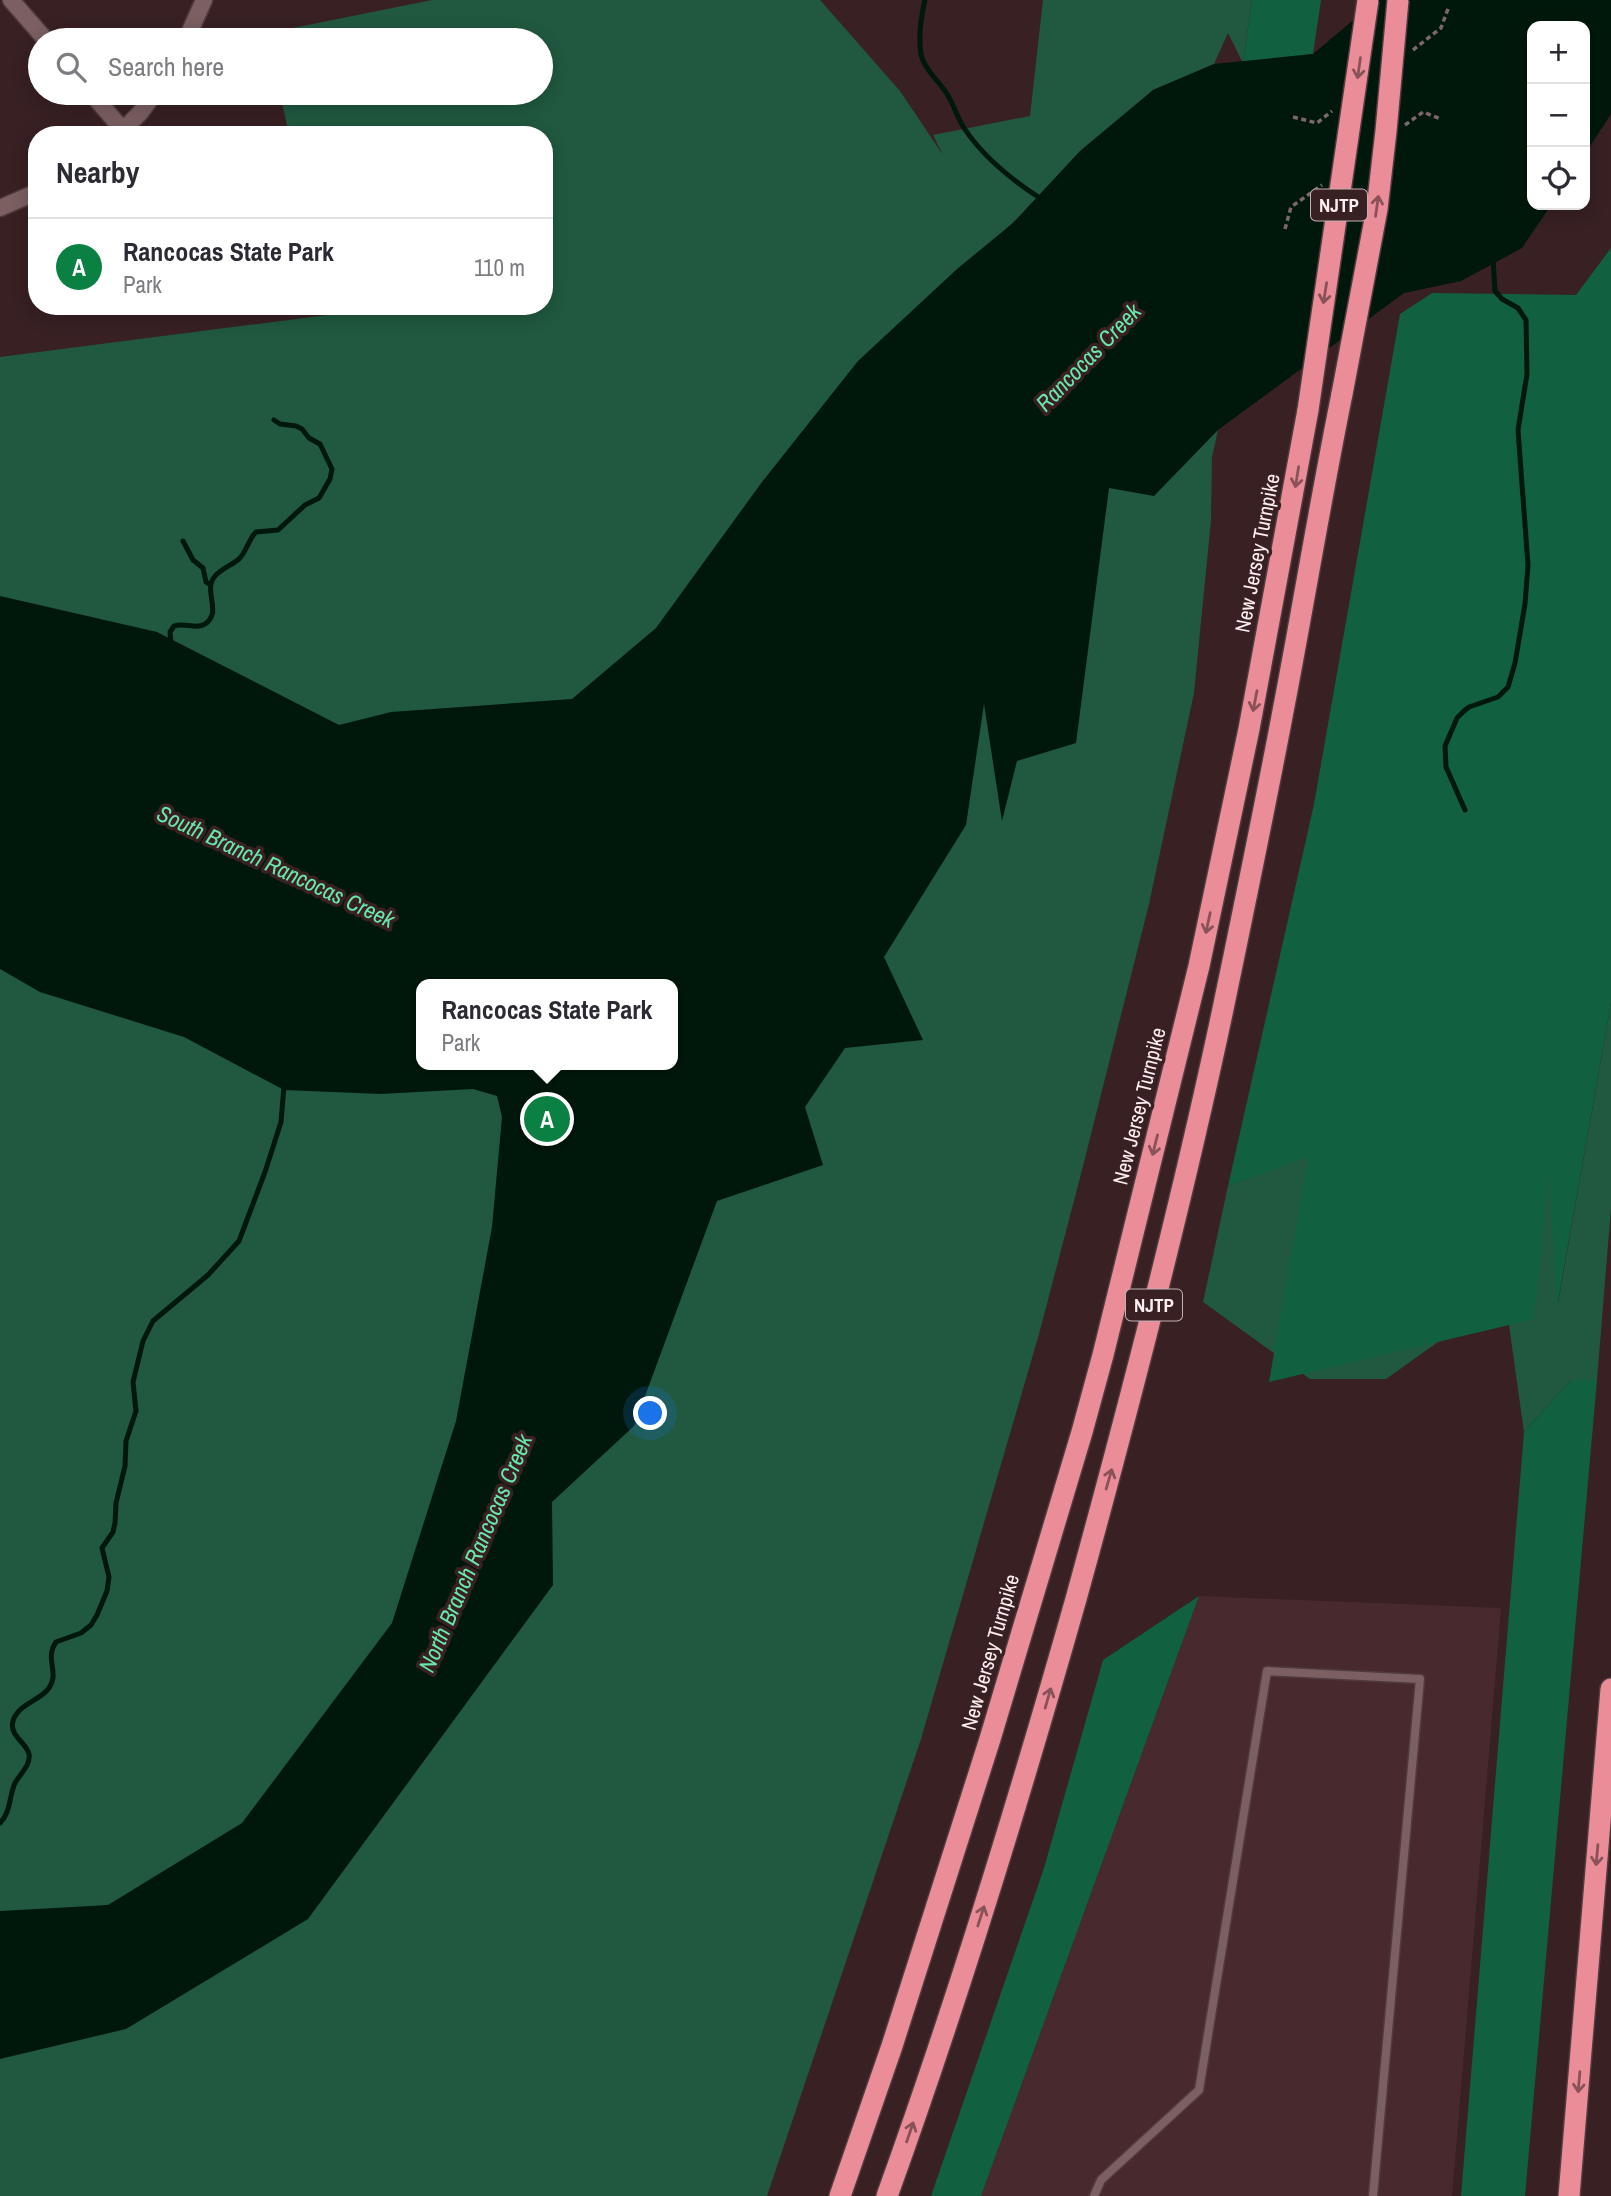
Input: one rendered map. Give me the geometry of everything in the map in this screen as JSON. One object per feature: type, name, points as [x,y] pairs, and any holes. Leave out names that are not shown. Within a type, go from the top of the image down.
[{"type":"highway","name":"New Jersey Turnpike","points":[[840,2196],[892,2046],[990,1739],[1083,1432],[1208,927],[1262,662],[1308,410],[1368,0]]},
{"type":"highway","name":"NJTP","points":[[887,2196],[928,2080],[1026,1773],[1112,1469],[1148,1329],[1222,1013],[1282,720],[1325,477],[1377,209],[1398,0]]},
{"type":"highway","points":[[1569,2196],[1611,1689]]},
{"type":"street","points":[[11,0],[36,28]]},
{"type":"street","points":[[191,28],[204,0]]},
{"type":"street","points":[[100,105],[116,126]]},
{"type":"street","points":[[126,126],[145,105]]},
{"type":"street","points":[[0,208],[28,196]]},
{"type":"lane","points":[[1094,2196],[1101,2180],[1199,2090],[1267,1671],[1420,1679],[1373,2196]]},
{"type":"shaded area","points":[[1199,1596],[1501,1608],[1452,2196],[981,2196]]},
{"type":"green space","points":[[432,0],[820,0],[900,91],[943,155],[933,135],[1030,116],[1043,0],[1252,0],[1243,63],[1228,33],[1214,64],[1153,90],[1004,231],[1214,433],[1218,430],[1212,457],[1211,520],[1194,693],[1149,904],[1039,1334],[921,1739],[767,2196],[0,2196],[0,357],[327,315],[553,315],[553,126],[287,126],[283,105],[553,105],[553,28],[293,28]]},
{"type":"green space","points":[[1252,0],[1321,0],[1313,54],[1243,63]]},
{"type":"green space","points":[[1611,248],[1611,1003],[1557,1307],[1549,1174],[1534,1319],[1269,1382],[1308,1157],[1228,1186],[1314,804],[1400,314],[1432,293],[1576,295]]},
{"type":"green space","points":[[1611,1003],[1611,1208],[1597,1380],[1571,1380],[1524,1432],[1499,1254],[1462,1325],[1386,1379],[1310,1379],[1203,1302],[1228,1186],[1482,1089],[1549,1155],[1558,1303]]},
{"type":"green space","points":[[1571,1380],[1597,1380],[1525,2196],[1461,2196],[1524,1432]]},
{"type":"green space","points":[[1199,1596],[981,2196],[931,2196],[1044,1868],[1103,1660]]},
{"type":"water","points":[[1377,0],[1611,0],[1611,114],[1590,146],[1590,21],[1527,21],[1527,210],[1548,210],[1522,248],[1461,281],[1404,293],[1218,430],[1154,496],[1109,488],[1076,743],[1017,761],[1002,821],[984,704],[966,825],[884,957],[923,1040],[845,1048],[805,1107],[823,1165],[717,1201],[634,1426],[552,1502],[553,1585],[308,1919],[126,2029],[0,2059],[0,1911],[108,1905],[242,1823],[392,1623],[456,1421],[492,1227],[502,1117],[497,1096],[473,1089],[381,1094],[284,1090],[184,1037],[40,992],[0,969],[0,596],[157,632],[339,725],[391,712],[572,699],[656,628],[762,482],[858,361],[957,269],[1013,223],[1080,151],[1153,90],[1214,64],[1313,54]]},
{"type":"waterway","points":[[925,0],[920,40],[925,65],[947,94],[964,128],[981,149],[1010,177],[1043,200]]},
{"type":"waterway","points":[[1465,810],[1446,767],[1445,746],[1457,718],[1464,711],[1498,697],[1508,687],[1525,604],[1528,565],[1518,430],[1527,374],[1526,320],[1518,308],[1502,299],[1495,291],[1493,259]]},
{"type":"waterway","points":[[171,643],[170,632],[174,626],[198,626],[209,620],[213,610],[210,589],[212,580],[239,559],[256,532],[278,530],[305,505],[319,498],[330,479],[332,469],[320,444],[309,438],[302,429],[274,420]]},
{"type":"waterway","points":[[183,541],[193,560],[203,568],[206,582],[211,585]]},
{"type":"waterway","points":[[0,1823],[6,1814],[15,1783],[27,1766],[29,1758],[27,1750],[13,1731],[13,1721],[19,1710],[49,1688],[53,1676],[51,1654],[56,1642],[81,1633],[91,1625],[107,1591],[109,1577],[102,1548],[113,1532],[115,1523],[116,1503],[125,1466],[126,1441],[136,1411],[133,1382],[143,1341],[153,1321],[208,1275],[239,1241],[281,1122],[284,1086]]},
{"type":"place","name":"Rancocas State Park","points":[[547,1119]]},
{"type":"water label","name":"Rancocas Creek","points":[[1088,357]]},
{"type":"water label","name":"South Branch Rancocas Creek","points":[[276,866]]},
{"type":"water label","name":"North Branch Rancocas Creek","points":[[475,1553]]}]
